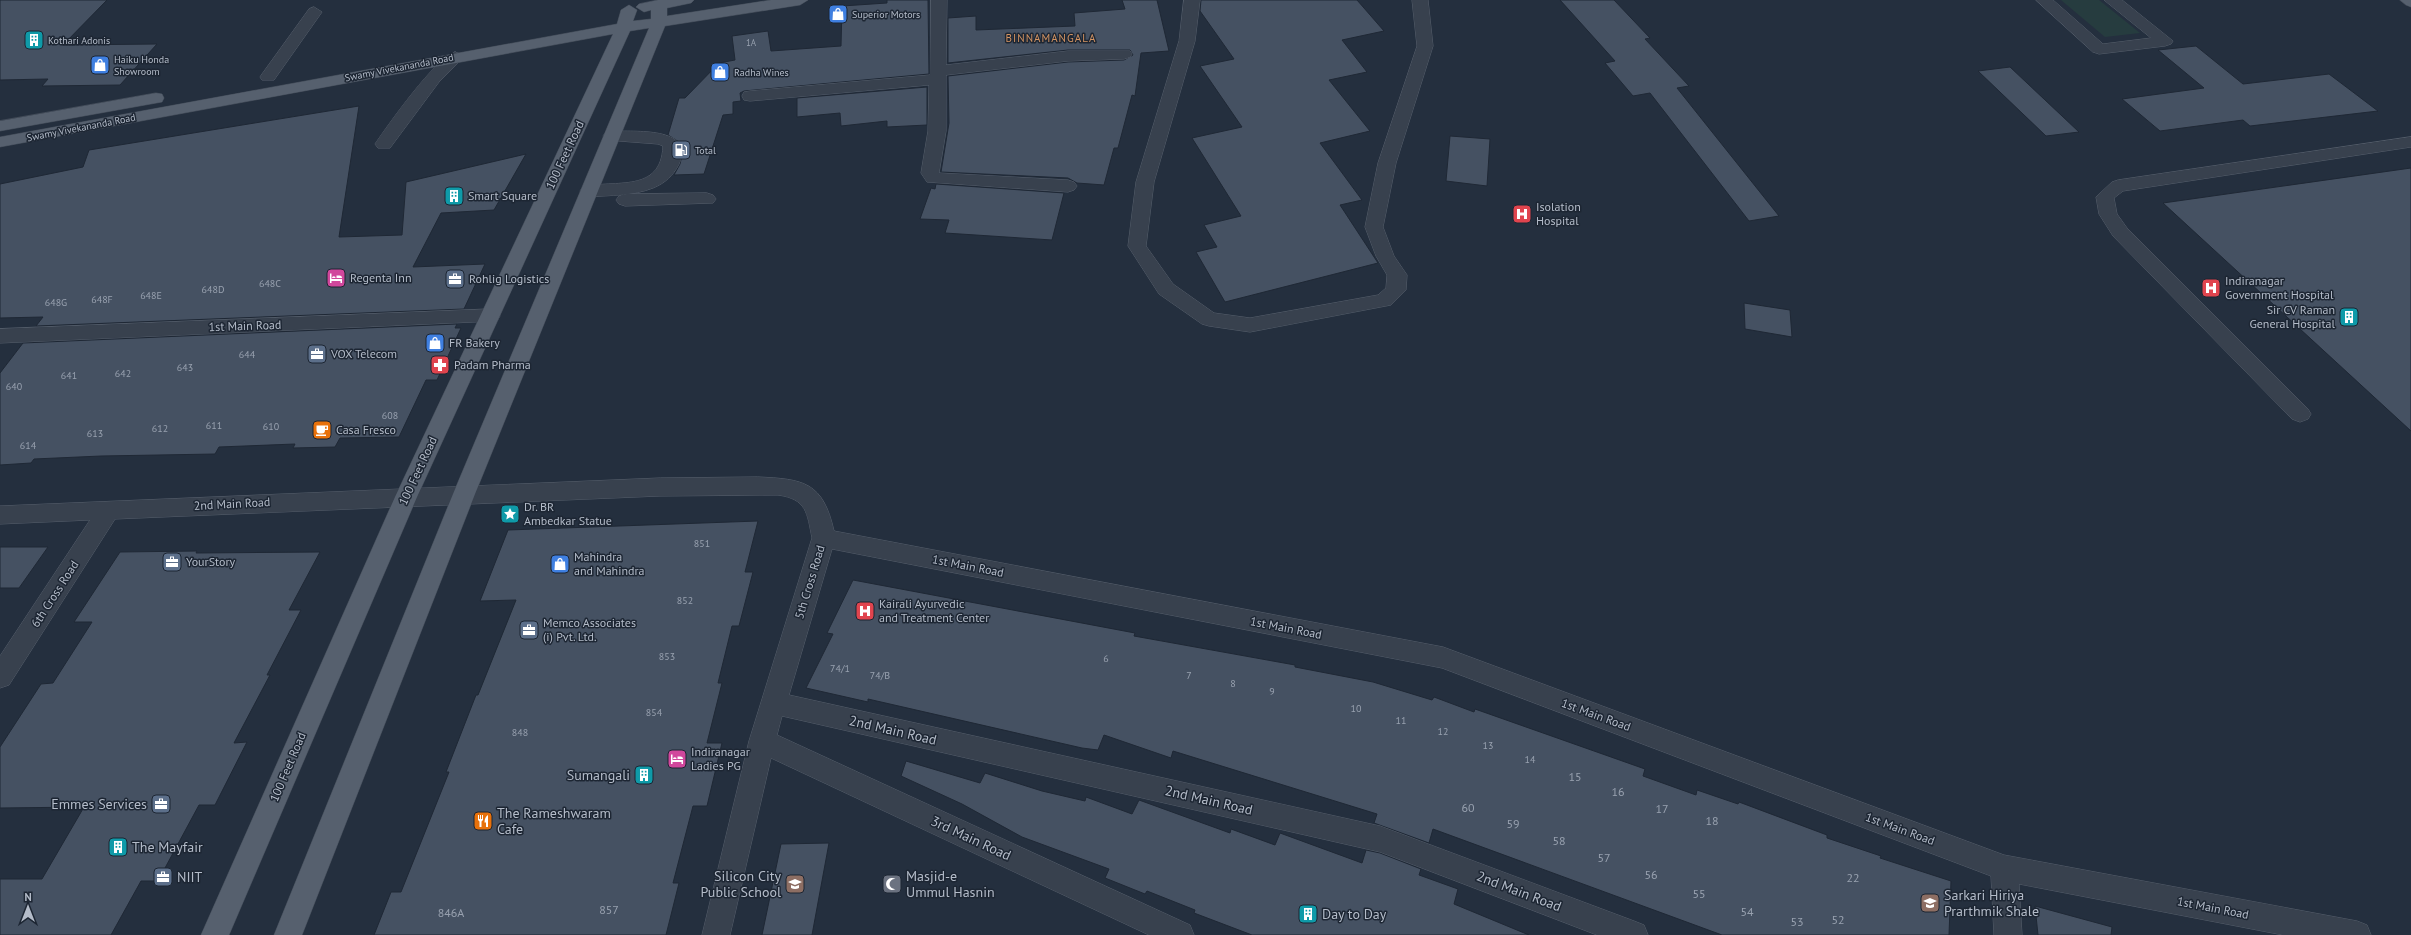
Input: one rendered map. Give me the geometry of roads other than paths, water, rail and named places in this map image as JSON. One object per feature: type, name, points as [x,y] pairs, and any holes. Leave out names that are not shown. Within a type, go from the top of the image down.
[{"type":"main road","name":"Swamy Vivekananda Road","points":[[659,14],[686,0]]},
{"type":"main road","name":"Swamy Vivekananda Road","points":[[0,126],[268,77],[626,19],[659,14],[800,0]]},
{"type":"main road","points":[[288,935],[464,494],[588,196],[659,14]]},
{"type":"main road","name":"Swamy Vivekananda Road","points":[[0,142],[455,57],[626,19]]},
{"type":"main road","name":"100 Feet Road","points":[[215,935],[406,497],[626,19]]},
{"type":"street","points":[[939,0],[937,130],[930,173],[933,178],[1068,186]]},
{"type":"street","points":[[1192,0],[1187,41],[1145,182],[1138,246],[1166,289],[1178,298],[1209,319],[1250,325],[1384,300],[1396,290],[1397,276],[1385,256],[1374,227],[1387,163],[1425,46],[1420,0]]},
{"type":"street","points":[[2044,0],[2099,49],[2165,41],[2112,0]]},
{"type":"street","points":[[268,77],[314,12]]},
{"type":"street","points":[[750,96],[938,75],[1068,56],[1124,54]]},
{"type":"street","points":[[384,144],[433,79],[455,57]]},
{"type":"street","points":[[588,196],[645,186],[660,179],[666,171],[673,152],[672,144],[661,140],[612,136]]},
{"type":"street","points":[[2300,414],[2120,232],[2108,214],[2105,197],[2118,186],[2411,142]]},
{"type":"street","points":[[588,196],[707,199]]},
{"type":"street","name":"1st Main Road","points":[[0,336],[490,316]]},
{"type":"street","name":"5th Cross Road","points":[[464,494],[767,486],[802,491],[818,509],[824,538],[762,741],[716,935]]},
{"type":"street","name":"2nd Main Road","points":[[0,515],[464,494]]},
{"type":"street","name":"6th Cross Road","points":[[0,677],[109,510]]},
{"type":"street","name":"1st Main Road","points":[[824,538],[1443,658],[2004,868],[2357,935]]},
{"type":"street","name":"2nd Main Road","points":[[773,703],[1380,839],[1634,935]]},
{"type":"street","name":"3rd Main Road","points":[[762,741],[1180,935]]},
{"type":"street","points":[[2004,868],[2008,935]]},
{"type":"place","name":"Superior Motors","points":[[838,14]]},
{"type":"place","name":"Kothari Adonis","points":[[34,40]]},
{"type":"place","name":"Haiku Honda Showroom","points":[[100,65]]},
{"type":"place","name":"Radha Wines","points":[[720,72]]},
{"type":"place","name":"Total","points":[[681,150]]},
{"type":"place","name":"Smart Square","points":[[454,196]]},
{"type":"place","name":"Isolation Hospital","points":[[1522,214]]},
{"type":"place","name":"Regenta Inn","points":[[336,278]]},
{"type":"place","name":"Rohlig Logistics","points":[[455,279]]},
{"type":"place","name":"Indiranagar Government Hospital","points":[[2211,288]]},
{"type":"place","name":"Sir CV Raman General Hospital","points":[[2349,317]]},
{"type":"place","name":"FR Bakery","points":[[435,343]]},
{"type":"place","name":"VOX Telecom","points":[[317,354]]},
{"type":"place","name":"Padam Pharma","points":[[440,365]]},
{"type":"place","name":"Casa Fresco","points":[[322,430]]},
{"type":"place","name":"Dr. BR Ambedkar Statue","points":[[510,514]]},
{"type":"place","name":"YourStory","points":[[172,562]]},
{"type":"place","name":"Mahindra and Mahindra","points":[[560,564]]},
{"type":"place","name":"Kairali Ayurvedic and Treatment Center","points":[[865,611]]},
{"type":"place","name":"Memco Associates (i) Pvt. Ltd.","points":[[529,630]]},
{"type":"place","name":"Indiranagar Ladies PG","points":[[677,759]]},
{"type":"place","name":"Sumangali","points":[[644,775]]},
{"type":"place","name":"Emmes Services","points":[[161,804]]},
{"type":"place","name":"The Rameshwaram Cafe","points":[[483,821]]},
{"type":"place","name":"The Mayfair","points":[[118,847]]},
{"type":"place","name":"NIIT","points":[[163,877]]},
{"type":"place","name":"Silicon City Public School","points":[[795,884]]},
{"type":"place","name":"Masjid-e Ummul Hasnin","points":[[892,884]]},
{"type":"place","name":"Sarkari Hiriya Prarthmik Shale","points":[[1930,903]]},
{"type":"place","name":"Day to Day","points":[[1308,914]]},
{"type":"district","name":"BINNAMANGALA","points":[[1051,38]]}]
